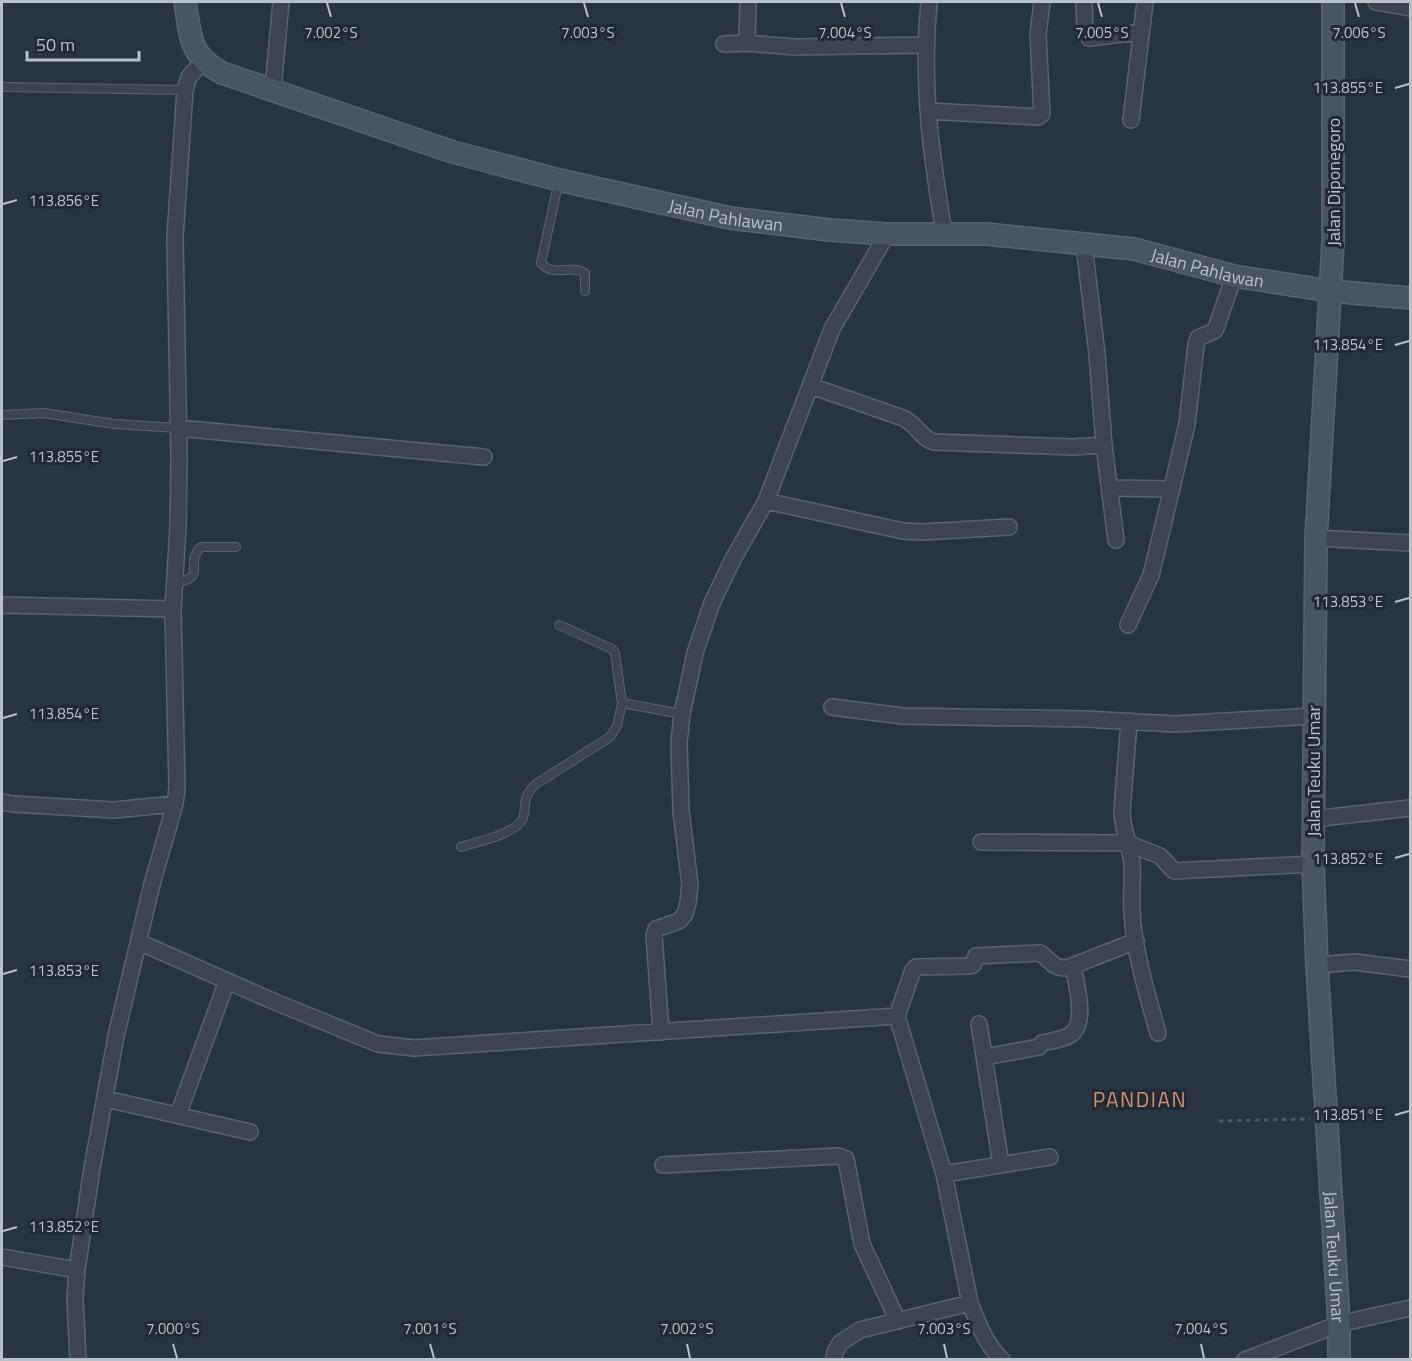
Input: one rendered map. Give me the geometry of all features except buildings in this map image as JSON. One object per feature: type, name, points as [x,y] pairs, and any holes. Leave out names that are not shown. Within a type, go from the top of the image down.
[{"type":"main road","points":[[185,2],[191,39],[195,52],[203,61]]},
{"type":"main road","name":"Jalan Diponegoro","points":[[1330,291],[1333,242],[1333,2]]},
{"type":"main road","name":"Jalan Pahlawan","points":[[203,61],[222,73],[413,139],[559,180],[730,218],[886,234],[944,233],[1036,237],[1084,245],[1134,249],[1234,276],[1330,291],[1410,297]]},
{"type":"main road","name":"Jalan Teuku Umar","points":[[1330,291],[1316,538],[1313,864],[1326,1119],[1340,1324],[1339,1359]]},
{"type":"street","points":[[273,89],[281,2]]},
{"type":"street","points":[[747,43],[748,2]]},
{"type":"street","points":[[929,2],[925,45],[928,128],[944,233]]},
{"type":"street","points":[[928,111],[1039,117],[1042,114],[1038,34],[1042,2]]},
{"type":"street","points":[[1084,2],[1085,32],[1089,38],[1140,32]]},
{"type":"street","points":[[1131,120],[1145,2]]},
{"type":"street","points":[[1376,2],[1410,8]]},
{"type":"street","points":[[724,44],[747,43],[795,48],[925,45]]},
{"type":"street","points":[[78,1359],[75,1298],[83,1222],[116,1036],[152,884],[175,804],[178,763],[173,609],[178,527],[178,428],[175,219],[185,90],[189,77],[203,61]]},
{"type":"street","points":[[661,1032],[654,935],[656,929],[679,921],[685,914],[690,885],[681,811],[679,743],[682,714],[695,653],[712,603],[766,501],[832,329],[886,234]]},
{"type":"street","points":[[1084,245],[1116,540]]},
{"type":"street","points":[[1128,625],[1151,575],[1172,489],[1187,424],[1198,338],[1216,328],[1234,276]]},
{"type":"street","points":[[811,386],[911,421],[927,440],[934,442],[1038,446],[1104,445]]},
{"type":"street","points":[[178,428],[484,457]]},
{"type":"street","points":[[1110,488],[1172,489]]},
{"type":"street","points":[[766,501],[903,531],[1009,527]]},
{"type":"street","points":[[1316,538],[1410,543]]},
{"type":"street","points":[[2,605],[173,609]]},
{"type":"street","points":[[832,707],[902,716],[1175,724],[1313,716]]},
{"type":"street","points":[[1129,722],[1122,824],[1132,866],[1131,912],[1144,981],[1158,1033]]},
{"type":"street","points":[[2,802],[114,810],[175,804]]},
{"type":"street","points":[[1313,819],[1410,808]]},
{"type":"street","points":[[981,842],[1127,843],[1160,856],[1174,871],[1313,864]]},
{"type":"street","points":[[1002,1359],[989,1344],[970,1303],[944,1174],[897,1016],[916,967],[969,966],[973,965],[976,956],[1040,953],[1058,968],[1066,968],[1136,941]]},
{"type":"street","points":[[139,942],[378,1044],[397,1047],[414,1048],[897,1016]]},
{"type":"street","points":[[1317,965],[1355,962],[1410,969]]},
{"type":"street","points":[[985,1058],[1039,1047],[1042,1043],[1069,1036],[1075,1031],[1081,1014],[1073,966]]},
{"type":"street","points":[[178,1115],[227,981]]},
{"type":"street","points":[[980,1024],[1001,1165]]},
{"type":"street","points":[[106,1099],[250,1132]]},
{"type":"street","points":[[663,1165],[838,1156],[846,1159],[862,1244],[898,1321]]},
{"type":"street","points":[[944,1174],[1050,1157]]},
{"type":"street","points":[[2,1257],[78,1270]]},
{"type":"street","points":[[834,1359],[840,1343],[860,1330],[970,1303]]},
{"type":"street","points":[[1245,1359],[1340,1324],[1410,1308]]},
{"type":"lane","points":[[2,87],[185,90]]},
{"type":"lane","points":[[559,180],[541,263],[552,271],[581,270],[585,273],[585,291]]},
{"type":"lane","points":[[2,415],[44,413],[114,424],[178,428]]},
{"type":"lane","points":[[176,583],[190,580],[193,576],[195,553],[201,547],[236,547]]},
{"type":"lane","points":[[460,847],[511,830],[519,824],[523,817],[524,800],[536,784],[610,736],[617,726],[622,703],[615,653],[612,649],[559,625]]},
{"type":"lane","points":[[622,703],[682,714]]},
{"type":"path","points":[[1219,1121],[1326,1119]]},
{"type":"district","name":"PANDIAN","points":[[1140,1099]]}]
